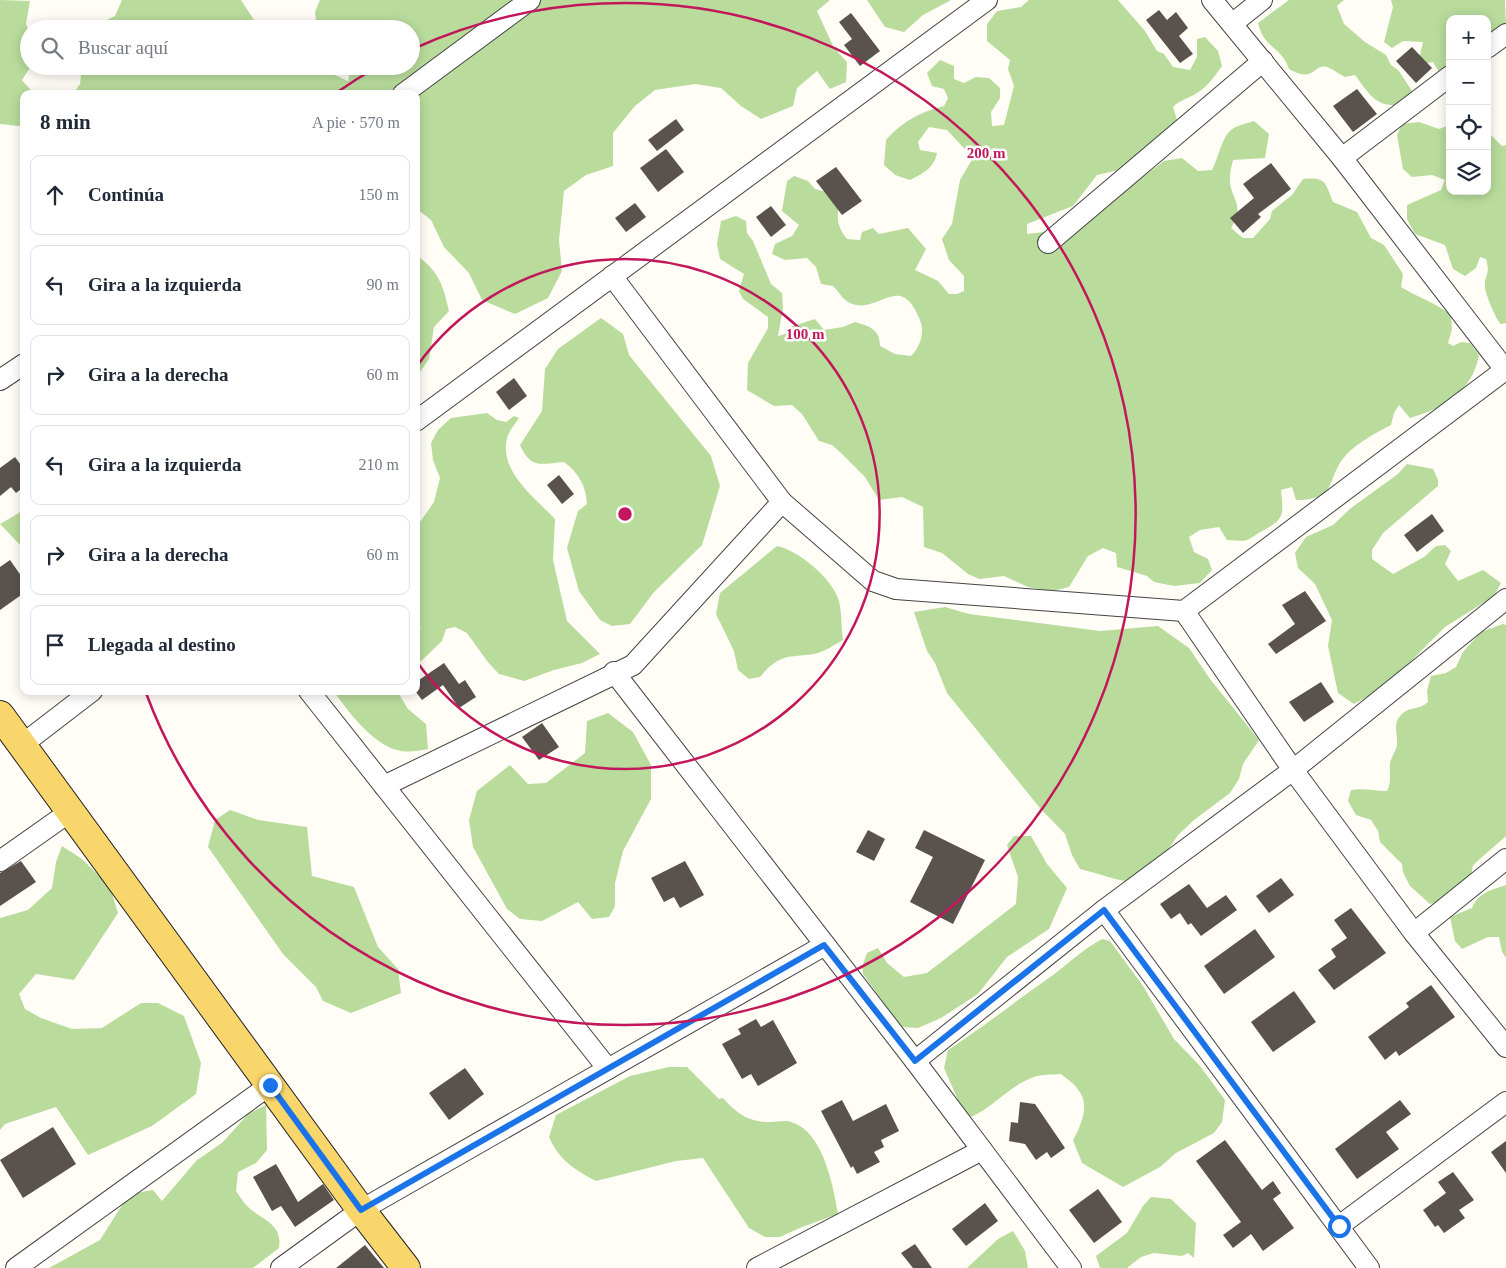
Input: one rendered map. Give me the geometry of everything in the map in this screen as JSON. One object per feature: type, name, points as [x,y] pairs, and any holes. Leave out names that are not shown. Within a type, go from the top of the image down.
[{"type":"main road","points":[[0,715],[361,1210],[406,1268]]},
{"type":"street","points":[[408,90],[530,0]]},
{"type":"street","points":[[420,418],[987,0]]},
{"type":"street","points":[[612,276],[782,502],[873,580],[896,589],[1184,611],[1506,370],[1342,158],[1212,0]]},
{"type":"street","points":[[1232,24],[1262,0]]},
{"type":"street","points":[[1491,45],[1506,34]]},
{"type":"street","points":[[1048,243],[1263,61]]},
{"type":"street","points":[[1342,158],[1446,79]]},
{"type":"street","points":[[0,379],[20,366]]},
{"type":"street","points":[[384,786],[614,672],[633,665],[782,502]]},
{"type":"street","points":[[915,1061],[1104,910],[1293,770],[1506,600]]},
{"type":"street","points":[[1184,611],[1293,770],[1414,933],[1506,1047]]},
{"type":"street","points":[[614,672],[915,1061],[1072,1268]]},
{"type":"street","points":[[23,744],[87,695]]},
{"type":"street","points":[[312,695],[608,1068]]},
{"type":"street","points":[[0,860],[71,811]]},
{"type":"street","points":[[1414,933],[1506,859]]},
{"type":"street","points":[[1104,910],[1369,1268]]},
{"type":"street","points":[[281,1268],[361,1210],[824,945]]},
{"type":"street","points":[[16,1268],[270,1085]]},
{"type":"street","points":[[1339,1226],[1506,1102]]},
{"type":"street","points":[[757,1268],[982,1150]]},
{"type":"green space","points":[[0,0],[30,1],[27,20],[20,20],[20,75],[25,75],[22,80],[31,90],[20,90],[20,126],[0,124]]},
{"type":"green space","points":[[122,0],[241,0],[254,20],[107,20],[115,16]]},
{"type":"green space","points":[[320,0],[830,0],[817,11],[834,48],[847,62],[846,82],[830,89],[817,71],[797,88],[793,106],[761,119],[741,106],[721,88],[695,84],[655,90],[635,106],[613,133],[613,166],[586,175],[564,191],[559,240],[562,271],[548,298],[515,314],[482,300],[469,273],[444,247],[431,220],[420,211],[420,90],[76,90],[80,84],[81,75],[335,75],[348,81],[349,75],[420,75],[420,20],[316,20],[315,12]]},
{"type":"green space","points":[[867,0],[951,0],[923,15],[904,32],[885,27]]},
{"type":"green space","points":[[1029,0],[1118,0],[1145,31],[1157,51],[1164,54],[1173,67],[1190,70],[1197,57],[1197,39],[1205,37],[1218,51],[1222,66],[1204,87],[1173,107],[1177,120],[1162,140],[1132,171],[1114,171],[1097,175],[1073,206],[1027,224],[1027,234],[1044,232],[1135,183],[1164,161],[1182,158],[1198,171],[1212,170],[1228,133],[1236,127],[1254,121],[1269,134],[1265,158],[1233,160],[1230,184],[1236,201],[1237,212],[1231,228],[1243,238],[1253,238],[1270,219],[1272,211],[1292,195],[1303,179],[1316,179],[1324,182],[1333,202],[1357,212],[1371,238],[1384,245],[1403,274],[1401,287],[1451,315],[1452,329],[1448,343],[1453,346],[1461,342],[1470,343],[1479,355],[1470,379],[1455,397],[1434,409],[1410,418],[1399,405],[1394,413],[1391,425],[1362,442],[1346,455],[1326,492],[1310,499],[1296,500],[1292,487],[1281,490],[1282,514],[1280,518],[1271,526],[1247,540],[1227,540],[1219,527],[1200,530],[1189,537],[1194,552],[1208,559],[1212,570],[1200,583],[1174,586],[1154,582],[1147,576],[1117,567],[1116,553],[1103,548],[1088,556],[1069,587],[1052,591],[1028,587],[1004,576],[979,579],[968,574],[942,553],[924,547],[923,507],[902,497],[879,500],[865,477],[832,445],[819,441],[802,414],[792,405],[774,406],[747,390],[748,363],[768,328],[768,317],[743,299],[739,291],[744,274],[720,259],[717,244],[721,221],[736,216],[746,221],[747,233],[753,241],[771,284],[782,293],[783,308],[778,336],[785,334],[790,327],[815,319],[824,330],[843,327],[855,322],[873,329],[880,340],[880,346],[895,354],[911,356],[919,344],[922,330],[920,320],[913,306],[906,299],[898,296],[865,305],[852,304],[845,300],[833,286],[821,284],[816,267],[807,258],[785,260],[772,254],[775,244],[792,236],[799,225],[782,211],[787,181],[794,176],[808,181],[815,189],[834,194],[838,206],[839,225],[847,239],[860,240],[862,232],[873,228],[879,234],[908,228],[926,249],[915,270],[938,281],[949,294],[957,294],[964,291],[964,276],[949,260],[942,239],[952,224],[960,180],[973,158],[947,130],[929,127],[918,142],[920,150],[937,153],[936,158],[928,170],[910,180],[895,175],[884,165],[886,140],[912,118],[944,106],[948,98],[944,89],[932,86],[927,73],[940,60],[954,66],[954,79],[964,83],[976,77],[989,78],[1000,88],[1000,98],[991,112],[992,126],[1004,125],[1014,86],[1008,69],[1010,60],[987,41],[987,24],[997,11],[1021,7]]},
{"type":"green space","points":[[1289,0],[1344,0],[1337,6],[1344,24],[1365,42],[1386,55],[1391,65],[1399,71],[1414,94],[1403,105],[1386,104],[1374,99],[1355,75],[1345,77],[1327,67],[1319,68],[1309,74],[1298,73],[1289,69],[1282,56],[1264,38],[1258,23]]},
{"type":"green space","points":[[1391,0],[1505,0],[1506,28],[1491,35],[1491,15],[1446,15],[1446,70],[1439,72],[1433,62],[1423,64],[1419,59],[1423,42],[1403,41],[1392,48],[1384,42],[1393,7]]},
{"type":"green space","points":[[1419,122],[1439,129],[1446,126],[1446,195],[1491,195],[1491,135],[1502,146],[1506,145],[1506,323],[1501,324],[1499,322],[1487,295],[1485,287],[1488,272],[1486,259],[1480,257],[1476,268],[1465,276],[1453,269],[1445,245],[1415,234],[1407,219],[1407,205],[1441,190],[1445,180],[1432,175],[1412,177],[1403,169],[1397,135],[1402,124]]},
{"type":"green space","points":[[420,258],[439,279],[449,311],[434,327],[429,359],[420,372]]},
{"type":"green space","points":[[601,318],[623,334],[629,355],[711,456],[720,486],[702,545],[654,592],[630,624],[612,626],[600,620],[579,591],[567,548],[578,511],[587,504],[581,480],[564,462],[542,464],[532,461],[524,453],[520,445],[542,411],[545,369],[558,349]]},
{"type":"green space","points":[[487,413],[497,420],[506,422],[514,416],[519,418],[507,438],[508,462],[520,483],[555,519],[553,560],[567,621],[600,654],[582,663],[554,670],[524,681],[499,674],[467,633],[455,627],[446,629],[442,641],[420,662],[420,522],[434,502],[440,478],[433,460],[431,443],[438,430],[451,418]]},
{"type":"green space","points":[[1407,464],[1433,469],[1438,480],[1438,486],[1383,533],[1372,550],[1372,559],[1393,574],[1424,557],[1436,546],[1445,545],[1451,551],[1445,564],[1458,581],[1483,570],[1501,583],[1494,596],[1445,627],[1385,687],[1354,704],[1338,693],[1328,646],[1332,620],[1315,584],[1298,568],[1295,553],[1306,537],[1333,525],[1351,508],[1398,474]]},
{"type":"green space","points":[[20,512],[20,545],[0,524]]},
{"type":"green space","points":[[777,546],[795,553],[804,559],[830,584],[839,601],[843,640],[818,653],[779,660],[760,677],[749,679],[738,670],[734,651],[716,614],[720,593]]},
{"type":"green space","points":[[945,607],[969,614],[1100,631],[1158,626],[1189,648],[1210,679],[1259,740],[1243,764],[1239,779],[1230,793],[1194,820],[1178,835],[1168,850],[1132,882],[1080,869],[1072,855],[1065,834],[1039,807],[947,693],[935,663],[927,651],[914,612]]},
{"type":"green space","points":[[1503,624],[1506,625],[1506,836],[1473,865],[1471,875],[1442,901],[1430,904],[1410,886],[1403,872],[1402,864],[1380,842],[1378,831],[1371,820],[1356,815],[1348,801],[1351,790],[1387,791],[1390,781],[1390,764],[1397,744],[1397,721],[1401,715],[1407,710],[1422,706],[1428,702],[1427,691],[1431,676],[1446,673],[1456,667],[1463,652],[1481,632]]},
{"type":"green space","points":[[337,695],[399,695],[408,709],[426,724],[428,749],[401,751],[388,747],[361,726]]},
{"type":"green space","points":[[608,713],[633,732],[651,765],[651,799],[623,851],[615,883],[615,906],[609,917],[592,919],[578,902],[542,921],[520,919],[507,909],[473,847],[469,820],[477,791],[510,765],[528,784],[546,783],[585,753],[587,721]]},
{"type":"green space","points":[[230,810],[258,820],[307,827],[312,876],[354,887],[378,947],[398,969],[401,993],[351,1013],[323,1001],[316,987],[283,954],[208,847],[215,820]]},
{"type":"green space","points":[[1014,836],[1031,836],[1047,864],[1067,888],[1049,929],[1007,957],[978,994],[941,1018],[918,1028],[901,1027],[863,974],[862,967],[867,953],[878,948],[887,963],[904,977],[927,973],[1016,904],[1018,877],[1007,845]]},
{"type":"green space","points":[[62,846],[82,859],[110,887],[118,913],[74,980],[36,974],[19,994],[25,1009],[41,1018],[72,1029],[102,1028],[141,1003],[158,1003],[184,1016],[201,1063],[196,1094],[152,1126],[88,1155],[56,1107],[5,1124],[0,1130],[0,918],[28,910],[52,888],[56,862]]},
{"type":"green space","points":[[1506,885],[1506,958],[1502,952],[1499,937],[1488,937],[1462,949],[1455,941],[1450,917],[1472,908],[1481,895]]},
{"type":"green space","points":[[1102,939],[1110,941],[1143,986],[1174,1039],[1200,1066],[1225,1100],[1222,1122],[1214,1133],[1176,1153],[1160,1167],[1123,1187],[1082,1163],[1073,1140],[1083,1116],[1084,1103],[1077,1088],[1061,1074],[1040,1075],[1025,1081],[971,1117],[962,1109],[944,1068],[948,1050]]},
{"type":"green space","points":[[669,1067],[687,1067],[719,1099],[723,1098],[733,1109],[751,1119],[764,1122],[789,1121],[802,1127],[819,1147],[825,1160],[838,1214],[780,1237],[765,1237],[749,1228],[703,1158],[676,1161],[596,1181],[568,1164],[549,1137],[556,1115],[630,1076]]},
{"type":"green space","points":[[266,1105],[267,1150],[256,1163],[238,1172],[236,1191],[245,1204],[274,1227],[279,1239],[279,1248],[253,1268],[49,1268],[100,1240],[129,1194],[153,1190],[162,1201],[196,1161],[223,1142],[248,1114]]},
{"type":"green space","points":[[1151,1197],[1171,1199],[1196,1223],[1194,1258],[1188,1253],[1182,1256],[1154,1253],[1141,1257],[1127,1268],[1100,1268],[1096,1256],[1127,1233],[1143,1206]]},
{"type":"green space","points":[[1013,1231],[1025,1251],[1028,1268],[967,1268],[998,1239]]},
{"type":"building","points":[[1159,10],[1167,20],[1176,12],[1188,28],[1179,36],[1193,54],[1180,63],[1146,20]]},
{"type":"building","points":[[851,13],[880,51],[860,66],[844,45],[852,39],[839,22]]},
{"type":"building","points":[[1412,47],[1432,68],[1416,83],[1396,61]]},
{"type":"building","points":[[1357,89],[1377,114],[1353,132],[1333,106]]},
{"type":"building","points":[[676,119],[684,130],[657,151],[648,140]]},
{"type":"building","points":[[666,149],[684,172],[658,192],[640,168]]},
{"type":"building","points":[[1271,163],[1291,189],[1258,214],[1261,217],[1243,233],[1230,218],[1254,198],[1243,184]]},
{"type":"building","points":[[836,167],[862,201],[842,215],[816,181]]},
{"type":"building","points":[[635,203],[646,217],[626,232],[615,218]]},
{"type":"building","points":[[771,206],[786,225],[771,237],[756,217]]},
{"type":"building","points":[[514,378],[527,396],[509,410],[496,392]]},
{"type":"building","points":[[15,457],[20,464],[20,490],[16,493],[11,487],[0,496],[0,468]]},
{"type":"building","points":[[559,475],[574,494],[562,504],[547,485]]},
{"type":"building","points":[[1432,514],[1444,531],[1417,552],[1404,535]]},
{"type":"building","points":[[10,560],[20,574],[20,596],[0,610],[0,567]]},
{"type":"building","points":[[1305,591],[1326,621],[1276,654],[1268,644],[1295,624],[1282,605]]},
{"type":"building","points":[[444,663],[459,684],[465,680],[476,697],[459,708],[443,685],[422,700],[418,695],[420,695],[420,679]]},
{"type":"building","points":[[1321,682],[1334,702],[1304,722],[1289,702]]},
{"type":"building","points":[[542,723],[559,747],[539,760],[522,737]]},
{"type":"building","points":[[868,830],[885,839],[874,861],[856,852]]},
{"type":"building","points":[[924,830],[985,860],[953,924],[910,902],[933,857],[915,848]]},
{"type":"building","points":[[21,861],[36,882],[0,906],[0,873]]},
{"type":"building","points":[[685,861],[704,895],[680,908],[674,897],[664,902],[651,878]]},
{"type":"building","points":[[1281,878],[1294,895],[1269,913],[1256,896]]},
{"type":"building","points":[[1189,884],[1207,908],[1226,895],[1237,910],[1201,936],[1191,923],[1188,925],[1180,913],[1171,919],[1160,904]]},
{"type":"building","points":[[1351,908],[1386,953],[1334,990],[1318,970],[1336,957],[1331,949],[1347,938],[1334,920]]},
{"type":"building","points":[[1255,929],[1275,957],[1224,994],[1204,966]]},
{"type":"building","points":[[1431,985],[1455,1017],[1399,1056],[1396,1051],[1385,1060],[1368,1037],[1409,1007],[1406,1003]]},
{"type":"building","points":[[1294,991],[1316,1022],[1273,1052],[1251,1022]]},
{"type":"building","points":[[756,1019],[761,1027],[773,1020],[797,1063],[758,1086],[751,1074],[742,1079],[722,1044],[741,1034],[738,1029]]},
{"type":"building","points":[[465,1068],[484,1094],[449,1120],[429,1093]]},
{"type":"building","points":[[842,1100],[853,1121],[886,1104],[899,1131],[881,1140],[884,1147],[874,1152],[880,1162],[857,1174],[853,1166],[851,1168],[821,1111]]},
{"type":"building","points":[[1400,1100],[1411,1114],[1386,1132],[1399,1149],[1357,1179],[1335,1149]]},
{"type":"building","points":[[1020,1102],[1035,1104],[1065,1148],[1051,1158],[1047,1152],[1036,1160],[1025,1144],[1009,1141],[1011,1122],[1018,1123]]},
{"type":"building","points":[[53,1127],[76,1164],[23,1198],[0,1160]]},
{"type":"building","points":[[1225,1140],[1262,1190],[1273,1181],[1281,1193],[1273,1199],[1294,1228],[1263,1251],[1251,1234],[1233,1248],[1223,1235],[1241,1222],[1196,1161]]},
{"type":"building","points":[[1506,1141],[1506,1173],[1491,1152]]},
{"type":"building","points":[[276,1164],[298,1202],[323,1184],[334,1200],[295,1227],[281,1206],[272,1211],[253,1177]]},
{"type":"building","points":[[1453,1172],[1474,1200],[1459,1210],[1465,1218],[1444,1233],[1438,1225],[1435,1227],[1423,1210],[1446,1193],[1438,1182]]},
{"type":"building","points":[[1098,1189],[1122,1222],[1094,1243],[1069,1210]]},
{"type":"building","points":[[985,1203],[998,1221],[966,1246],[952,1229]]},
{"type":"building","points":[[915,1244],[932,1268],[913,1268],[901,1253]]},
{"type":"building","points":[[365,1245],[384,1268],[336,1268]]},
{"type":"route","points":[[270,1085],[361,1210],[824,945],[915,1061],[1104,910],[1339,1226]]}]
